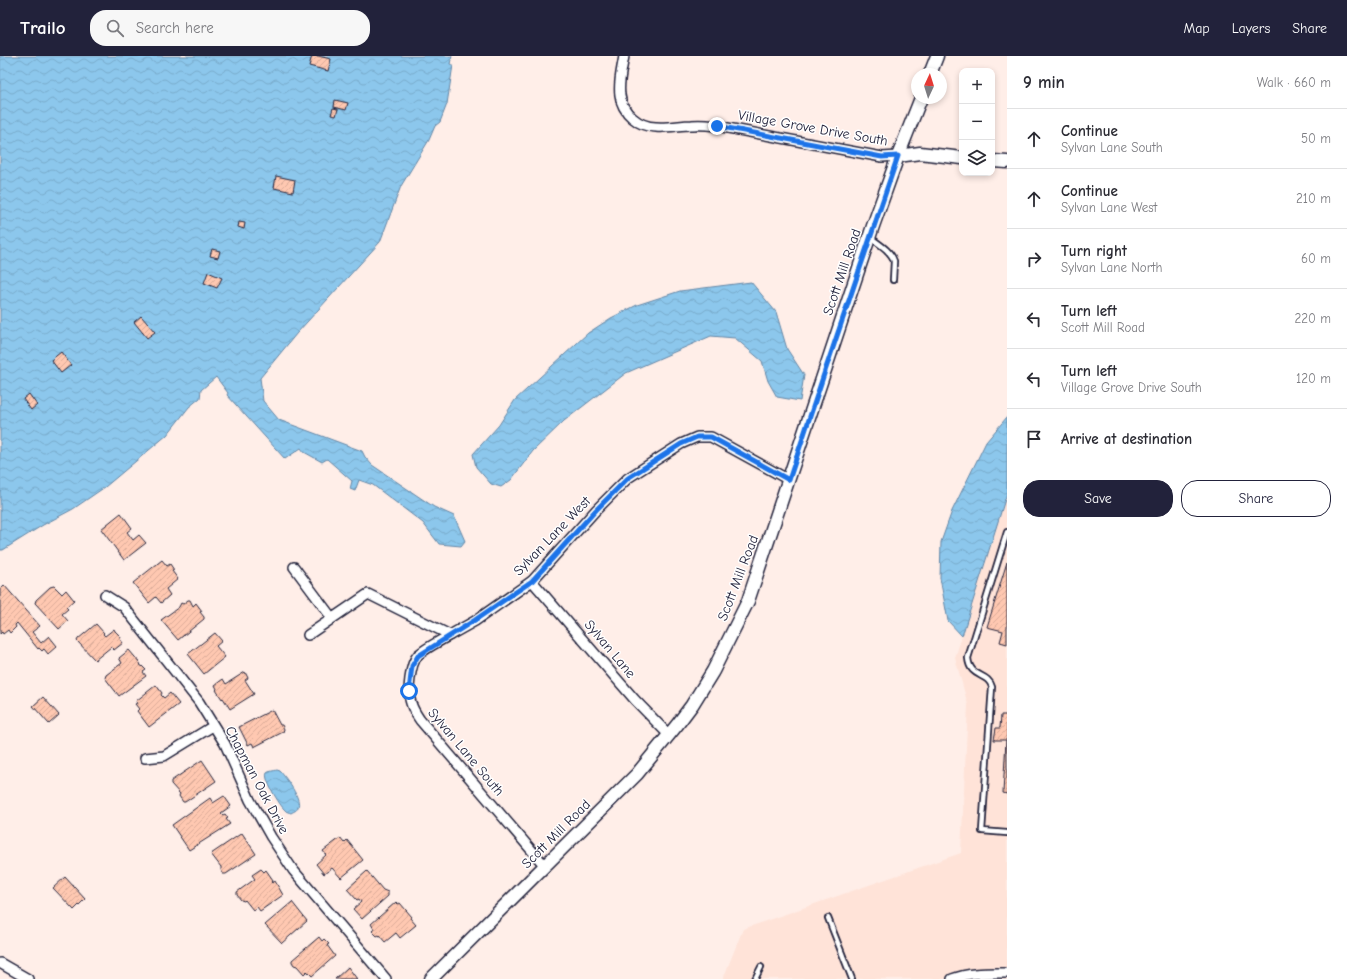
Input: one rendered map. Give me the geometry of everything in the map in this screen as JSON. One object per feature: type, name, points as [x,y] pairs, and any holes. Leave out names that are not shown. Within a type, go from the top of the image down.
[{"type":"street","name":"Village Grove Drive South","points":[[624,56],[620,83],[620,96],[623,106],[631,117],[642,124],[655,128],[694,125],[717,126],[882,157],[898,156]]},
{"type":"street","points":[[932,68],[937,56]]},
{"type":"street","name":"Scott Mill Road","points":[[431,979],[637,774],[692,706],[713,671],[748,601],[870,237],[898,156],[919,104]]},
{"type":"street","points":[[898,156],[920,154],[959,158]]},
{"type":"street","points":[[995,161],[1007,162]]},
{"type":"street","name":"Sylvan Lane West","points":[[450,635],[475,620],[532,581],[596,510],[628,478],[681,444],[697,437],[711,437],[789,480]]},
{"type":"street","points":[[294,567],[332,618]]},
{"type":"street","name":"Sylvan Lane","points":[[532,581],[635,700],[669,735]]},
{"type":"street","points":[[308,635],[368,594],[450,635]]},
{"type":"street","name":"Chapman Oak Drive","points":[[105,595],[124,607],[199,702],[225,744],[250,800],[271,838],[288,864],[386,979]]},
{"type":"street","name":"Sylvan Lane South","points":[[450,635],[418,656],[412,666],[409,691],[410,702],[413,710],[545,866]]},
{"type":"street","points":[[145,758],[164,756],[213,726]]},
{"type":"street","points":[[0,963],[28,979]]},
{"type":"street","points":[[952,979],[969,974],[1007,973]]},
{"type":"lane","points":[[870,237],[889,252],[894,258],[893,280]]},
{"type":"lane","points":[[1007,532],[968,658],[969,666],[972,671],[988,680],[992,687],[982,831],[1007,833]]},
{"type":"lane","points":[[828,918],[852,979]]},
{"type":"lane","points":[[756,979],[761,967]]},
{"type":"shaded area","points":[[1007,493],[1007,979],[723,979],[743,929],[961,853],[968,705],[955,658]]},
{"type":"water","points":[[0,56],[452,56],[450,64],[453,65],[447,104],[440,122],[435,126],[429,140],[401,186],[380,242],[297,333],[260,378],[263,401],[279,420],[362,451],[372,465],[434,507],[454,516],[465,541],[461,546],[439,544],[423,523],[373,485],[359,480],[355,491],[350,489],[352,481],[327,459],[322,462],[304,452],[301,448],[285,459],[227,395],[228,393],[216,377],[201,390],[200,398],[189,407],[167,435],[105,487],[73,509],[43,525],[3,550],[0,550]]},
{"type":"water","points":[[751,282],[776,312],[787,349],[804,375],[800,401],[777,397],[768,381],[762,361],[735,338],[711,336],[626,373],[564,421],[533,451],[511,480],[501,487],[491,484],[476,467],[473,454],[499,425],[515,400],[588,333],[611,318],[637,305],[680,291]]},
{"type":"water","points":[[1007,417],[1007,493],[962,636],[948,621],[940,578],[941,542],[952,511],[986,442]]},
{"type":"water","points":[[277,770],[280,771],[286,778],[298,799],[298,808],[291,813],[285,811],[267,780],[267,773]]},
{"type":"building","points":[[312,56],[331,59],[328,71],[309,66]]},
{"type":"building","points":[[335,100],[348,103],[346,110],[334,107]]},
{"type":"building","points":[[333,108],[338,109],[336,116],[331,115]]},
{"type":"building","points":[[276,176],[295,180],[293,192],[274,188]]},
{"type":"building","points":[[239,222],[245,223],[244,229],[238,227]]},
{"type":"building","points":[[212,249],[220,251],[218,258],[210,256]]},
{"type":"building","points":[[208,272],[222,278],[217,288],[204,283]]},
{"type":"building","points":[[141,316],[155,332],[147,338],[134,322]]},
{"type":"building","points":[[61,352],[71,365],[61,373],[51,360]]},
{"type":"building","points":[[29,394],[37,405],[31,410],[23,399]]},
{"type":"building","points":[[121,513],[132,528],[127,532],[133,540],[139,535],[146,543],[124,560],[101,529]]},
{"type":"building","points":[[162,560],[167,566],[170,564],[174,570],[172,571],[178,579],[166,589],[170,595],[161,603],[156,597],[149,603],[133,583]]},
{"type":"building","points":[[1007,562],[1007,644],[1000,642],[1003,631],[987,627]]},
{"type":"building","points":[[4,585],[40,626],[32,632],[41,643],[49,636],[57,646],[48,654],[44,649],[42,651],[39,648],[38,649],[17,623],[15,625],[16,627],[10,633],[8,630],[3,634],[2,632],[0,634],[0,589]]},
{"type":"building","points":[[54,586],[62,594],[66,590],[74,600],[66,607],[68,609],[62,614],[68,621],[59,629],[35,603],[36,600],[50,587]]},
{"type":"building","points":[[190,600],[193,606],[196,603],[202,611],[200,612],[204,619],[178,640],[161,620],[179,607],[181,603],[183,604]]},
{"type":"building","points":[[96,624],[105,636],[114,629],[121,637],[120,639],[123,643],[114,650],[111,647],[95,660],[77,641]]},
{"type":"building","points":[[215,633],[222,641],[216,646],[225,657],[204,674],[188,654]]},
{"type":"building","points":[[129,650],[141,666],[146,670],[143,672],[146,676],[119,696],[105,678],[106,675],[122,663],[119,658]]},
{"type":"building","points":[[245,672],[248,678],[245,680],[254,694],[230,709],[216,690],[215,685],[223,679],[226,684]]},
{"type":"building","points":[[156,685],[164,698],[170,693],[179,704],[149,727],[137,711],[139,709],[135,704],[137,703],[136,701]]},
{"type":"building","points":[[43,697],[59,715],[49,724],[33,706]]},
{"type":"building","points":[[272,710],[280,725],[282,725],[284,729],[283,732],[254,747],[252,743],[248,745],[239,727]]},
{"type":"building","points":[[1001,715],[1007,715],[1007,794],[1003,793],[1006,740],[994,740],[996,728],[1000,728]]},
{"type":"building","points":[[202,760],[216,781],[183,802],[179,796],[180,794],[171,784],[171,781]]},
{"type":"building","points":[[224,796],[231,806],[221,813],[223,815],[225,814],[228,818],[226,819],[230,824],[189,850],[172,825],[210,798],[213,803]]},
{"type":"building","points":[[242,833],[256,854],[226,874],[223,874],[221,867],[211,854]]},
{"type":"building","points":[[340,838],[344,843],[347,840],[363,860],[341,878],[332,868],[324,874],[316,864],[326,855],[323,851]]},
{"type":"building","points":[[261,869],[264,872],[266,870],[273,880],[271,882],[272,883],[275,881],[283,895],[260,911],[257,907],[253,910],[245,900],[241,900],[237,895],[237,892],[255,879],[252,875]]},
{"type":"building","points":[[367,871],[383,890],[388,892],[388,896],[362,919],[353,909],[361,902],[359,899],[357,900],[347,889]]},
{"type":"building","points":[[65,877],[85,899],[74,910],[53,888]]},
{"type":"building","points":[[292,902],[307,921],[282,943],[265,925]]},
{"type":"building","points":[[396,902],[398,904],[400,903],[412,917],[410,918],[416,925],[400,938],[396,933],[385,942],[379,935],[377,936],[372,931],[374,929],[371,924]]},
{"type":"building","points":[[319,937],[322,941],[324,939],[329,944],[327,945],[335,956],[312,976],[307,971],[304,974],[297,966],[294,965],[292,960]]},
{"type":"building","points":[[348,967],[357,979],[335,979]]},
{"type":"route","points":[[409,691],[412,666],[418,656],[475,620],[532,581],[596,510],[628,478],[681,444],[697,437],[711,437],[789,480],[873,226],[898,156],[882,157],[717,126]]}]
